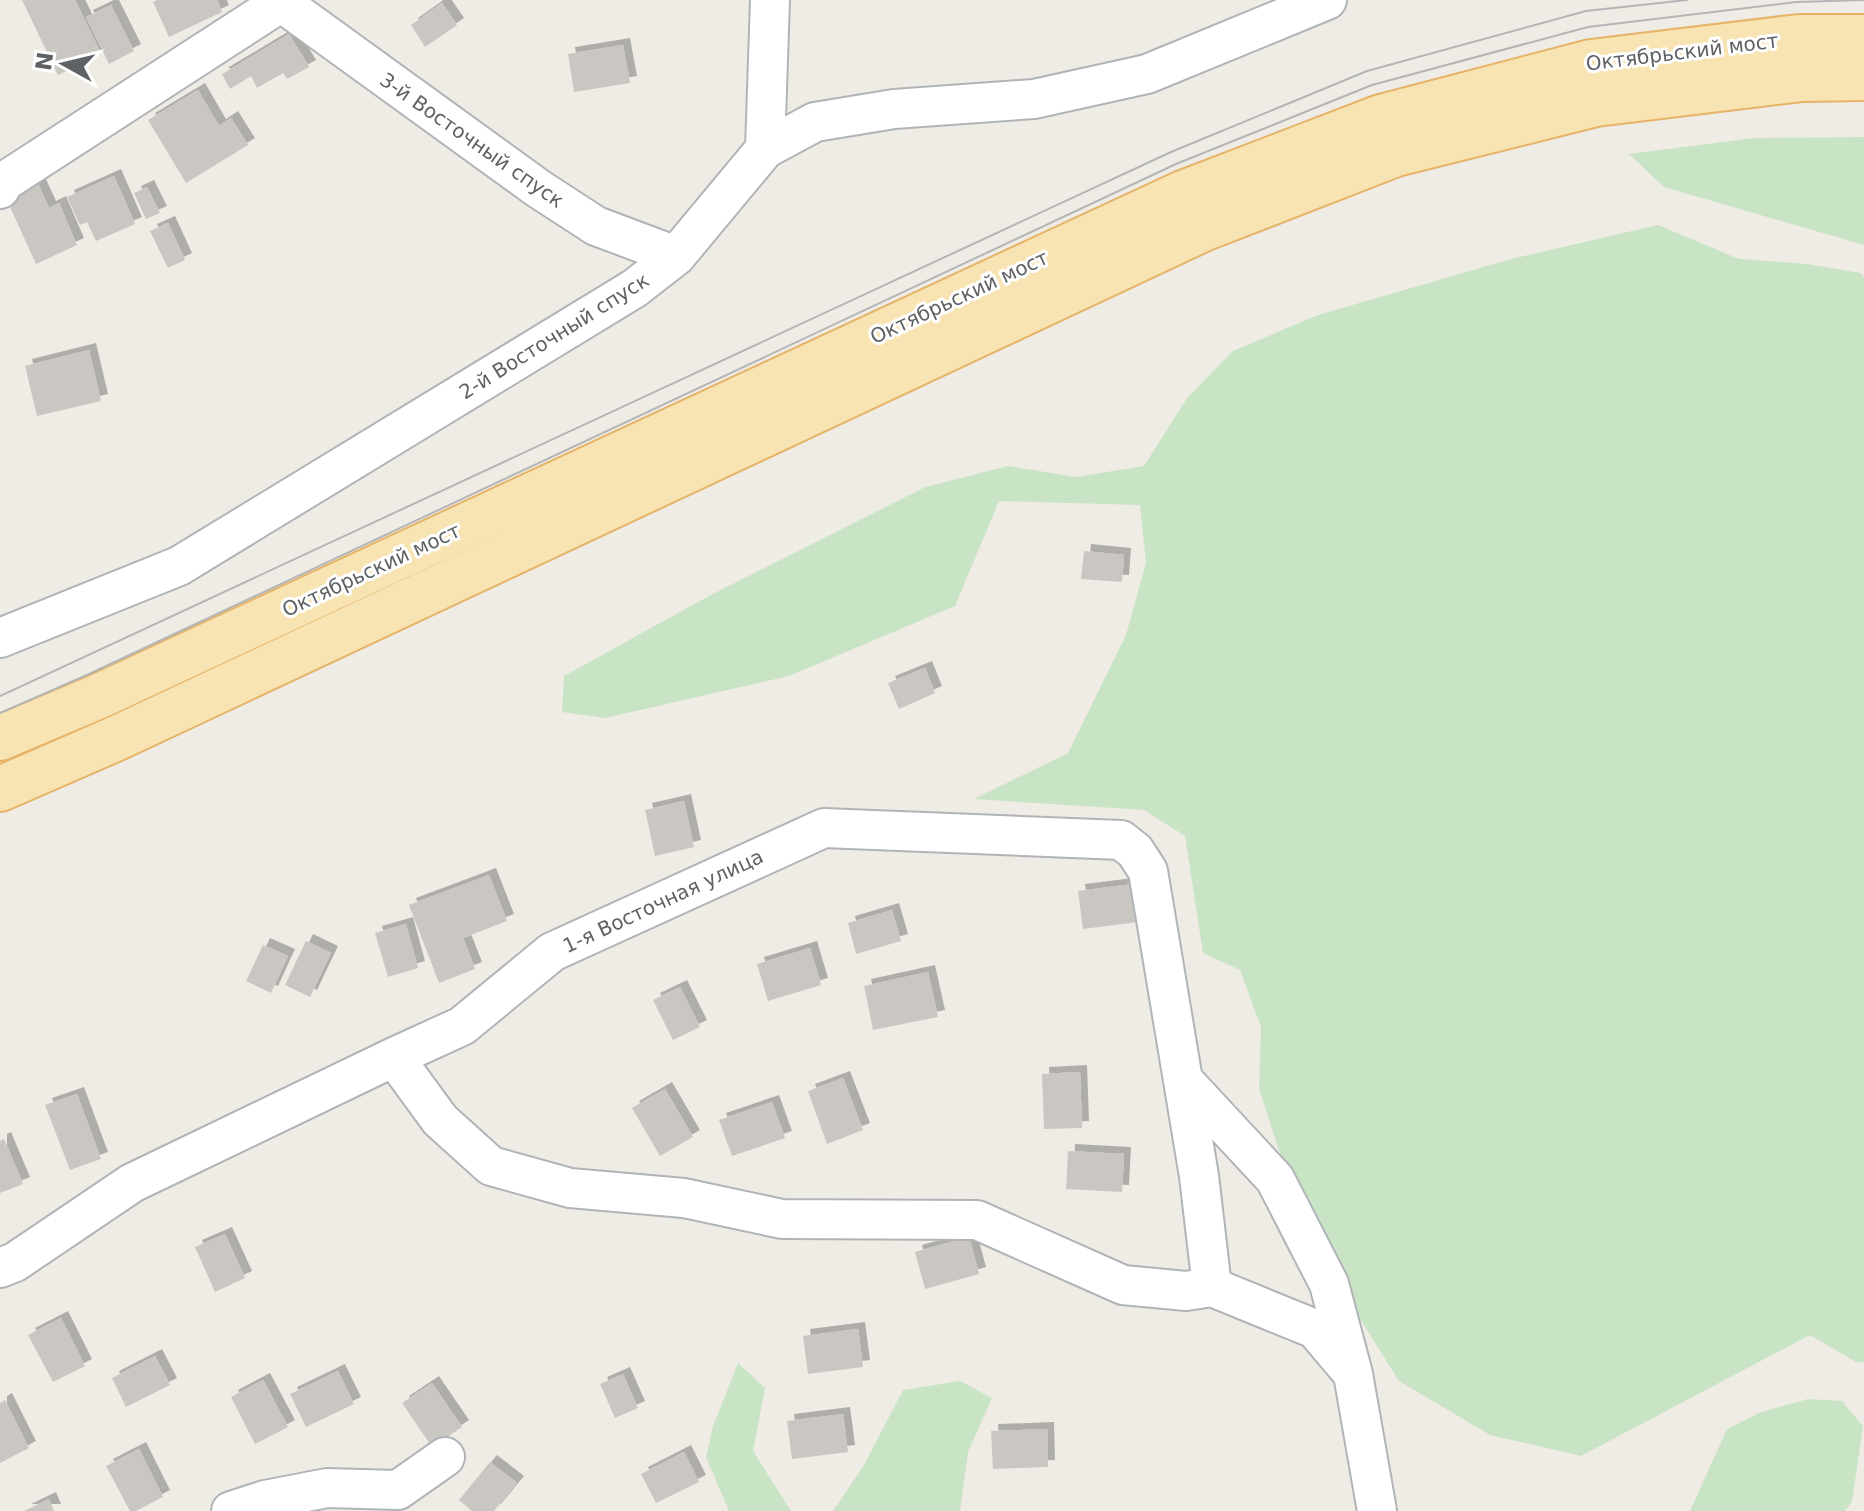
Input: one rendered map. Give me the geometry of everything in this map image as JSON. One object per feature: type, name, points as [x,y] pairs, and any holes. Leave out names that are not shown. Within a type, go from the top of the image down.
[{"type":"main road","name":"Октябрьский мост","points":[[0,738],[97,697],[1183,193],[1381,117],[1591,62],[1799,37],[1864,37]]},
{"type":"main road","name":"Октябрьский мост","points":[[0,789],[117,738],[1203,229],[1396,154],[1596,104],[1802,79],[1864,78]]},
{"type":"street","points":[[765,149],[770,0]]},
{"type":"street","name":"2-й Восточный спуск","points":[[0,638],[179,566],[635,288],[676,256],[765,149],[815,122],[894,109],[1034,99],[1147,74],[1327,0]]},
{"type":"street","points":[[0,189],[5,181],[279,2]]},
{"type":"street","name":"3-й Восточный спуск","points":[[279,2],[539,189],[596,226],[676,256]]},
{"type":"street","name":"1-я Восточная улица","points":[[0,1268],[15,1262],[132,1183],[462,1026],[552,952],[824,828],[1121,840],[1135,851],[1148,871],[1183,1080]]},
{"type":"street","points":[[394,1057],[440,1120],[491,1166],[570,1188],[684,1198],[782,1219],[977,1220],[1123,1285],[1186,1291],[1212,1287],[1315,1329],[1353,1374]]},
{"type":"street","points":[[1183,1080],[1199,1176],[1212,1287]]},
{"type":"street","points":[[1183,1080],[1275,1179],[1329,1284],[1353,1374],[1377,1511]]},
{"type":"street","points":[[231,1511],[265,1500],[327,1488],[398,1490],[445,1457]]},
{"type":"green space","points":[[1864,137],[1864,245],[1664,187],[1629,154],[1754,138]]},
{"type":"green space","points":[[1658,225],[1739,259],[1807,264],[1861,273],[1864,278],[1864,1362],[1856,1362],[1810,1335],[1581,1456],[1490,1435],[1399,1381],[1362,1322],[1293,1193],[1259,1089],[1261,1027],[1240,970],[1203,953],[1185,836],[1144,810],[974,799],[1068,753],[1126,635],[1146,563],[1140,505],[999,501],[955,606],[789,676],[605,718],[562,712],[564,676],[709,596],[925,487],[1008,466],[1076,477],[1144,466],[1187,398],[1233,351],[1318,315],[1511,259]]},
{"type":"green space","points":[[738,1363],[765,1388],[753,1451],[791,1511],[729,1511],[706,1457],[713,1426]]},
{"type":"green space","points":[[960,1381],[992,1398],[968,1452],[960,1511],[833,1511],[864,1465],[903,1390]]},
{"type":"green space","points":[[1808,1399],[1842,1401],[1863,1426],[1852,1502],[1845,1511],[1690,1511],[1727,1429],[1761,1412]]},
{"type":"building","points":[[22,0],[75,0],[101,54],[58,75]]},
{"type":"building","points":[[217,0],[222,12],[169,37],[153,2]]},
{"type":"building","points":[[442,3],[457,25],[425,47],[411,25]]},
{"type":"building","points":[[111,5],[134,51],[109,64],[86,17]]},
{"type":"building","points":[[289,34],[309,67],[287,79],[283,73],[257,88],[251,76],[230,89],[222,74]]},
{"type":"building","points":[[623,45],[630,83],[574,92],[568,54]]},
{"type":"building","points":[[198,90],[219,126],[231,118],[248,145],[186,183],[148,120]]},
{"type":"building","points":[[114,176],[135,224],[96,241],[87,222],[80,225],[67,197]]},
{"type":"building","points":[[38,184],[49,208],[59,203],[77,245],[36,264],[6,198]]},
{"type":"building","points":[[147,187],[160,213],[146,219],[134,193]]},
{"type":"building","points":[[168,223],[185,260],[168,268],[150,231]]},
{"type":"building","points":[[89,350],[101,401],[37,416],[25,366]]},
{"type":"building","points":[[1084,551],[1124,555],[1122,582],[1081,579]]},
{"type":"building","points":[[925,668],[935,693],[899,709],[888,683]]},
{"type":"building","points":[[684,801],[694,847],[655,856],[645,810]]},
{"type":"building","points":[[489,875],[507,921],[463,938],[475,969],[439,983],[409,905]]},
{"type":"building","points":[[1134,884],[1138,922],[1083,929],[1078,891]]},
{"type":"building","points":[[892,910],[901,941],[856,954],[848,923]]},
{"type":"building","points":[[406,924],[418,968],[388,977],[375,933]]},
{"type":"building","points":[[306,941],[331,953],[310,997],[285,985]]},
{"type":"building","points":[[263,945],[288,956],[271,993],[246,981]]},
{"type":"building","points":[[810,948],[821,985],[768,1001],[757,964]]},
{"type":"building","points":[[928,972],[938,1017],[873,1030],[864,986]]},
{"type":"building","points":[[680,987],[700,1027],[673,1040],[653,1000]]},
{"type":"building","points":[[1080,1072],[1082,1128],[1044,1129],[1042,1074]]},
{"type":"building","points":[[843,1078],[863,1130],[827,1144],[808,1091]]},
{"type":"building","points":[[665,1089],[693,1137],[660,1156],[632,1108]]},
{"type":"building","points":[[77,1094],[101,1159],[70,1170],[45,1105]]},
{"type":"building","points":[[772,1102],[785,1138],[732,1156],[719,1120]]},
{"type":"building","points":[[4,1139],[23,1184],[0,1193],[0,1141]]},
{"type":"building","points":[[1068,1151],[1124,1154],[1122,1192],[1066,1189]]},
{"type":"building","points":[[225,1234],[245,1278],[215,1292],[195,1247]]},
{"type":"building","points":[[969,1237],[979,1274],[925,1289],[915,1252]]},
{"type":"building","points":[[61,1318],[85,1366],[53,1382],[28,1335]]},
{"type":"building","points":[[858,1329],[863,1367],[808,1374],[803,1336]]},
{"type":"building","points":[[155,1356],[170,1385],[126,1407],[112,1378]]},
{"type":"building","points":[[338,1371],[354,1404],[306,1427],[290,1394]]},
{"type":"building","points":[[623,1374],[638,1408],[615,1418],[600,1384]]},
{"type":"building","points":[[263,1380],[288,1427],[255,1444],[231,1397]]},
{"type":"building","points":[[432,1383],[462,1427],[432,1447],[402,1403]]},
{"type":"building","points":[[5,1400],[29,1448],[0,1463],[0,1403]]},
{"type":"building","points":[[843,1414],[848,1452],[792,1459],[787,1421]]},
{"type":"building","points":[[1047,1429],[1048,1467],[993,1469],[991,1431]]},
{"type":"building","points":[[139,1449],[163,1497],[130,1511],[106,1466]]},
{"type":"building","points":[[684,1452],[699,1482],[656,1503],[641,1474]]},
{"type":"building","points":[[490,1462],[517,1483],[494,1511],[472,1511],[459,1500]]},
{"type":"building","points":[[49,1499],[54,1511],[24,1511]]},
{"type":"tram line","points":[[0,696],[1171,152],[1367,71],[1586,11],[1687,0]]},
{"type":"tram line","points":[[0,713],[1176,164],[1372,85],[1588,27],[1796,2],[1864,0]]}]
